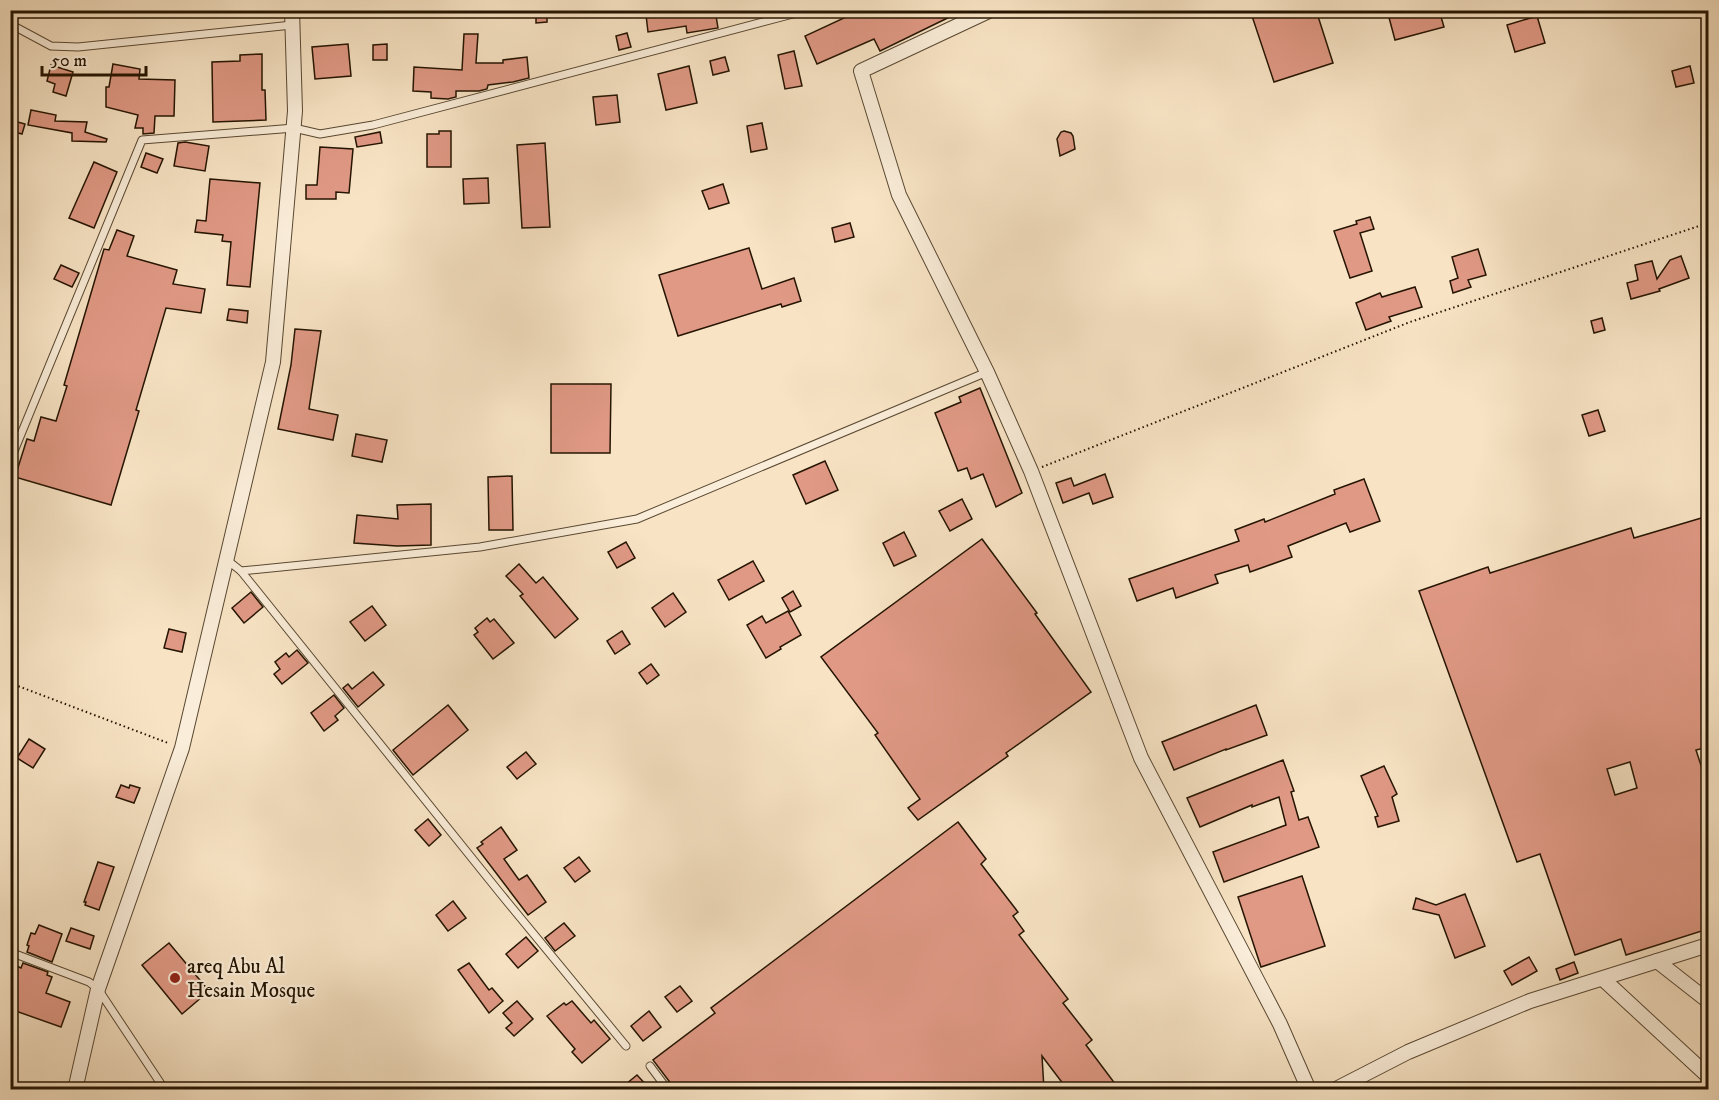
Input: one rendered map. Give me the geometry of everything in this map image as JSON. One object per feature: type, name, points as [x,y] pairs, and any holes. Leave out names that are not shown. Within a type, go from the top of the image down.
[{"type":"street","points":[[75,1089],[98,989],[182,748],[273,362],[295,111],[292,10]]},
{"type":"street","points":[[991,10],[861,71],[899,195],[987,372],[1031,471],[1141,758],[1280,1024],[1309,1089]]},
{"type":"street","points":[[1334,1089],[1408,1052],[1530,1001],[1708,945]]},
{"type":"street","points":[[1657,961],[1708,1001]]},
{"type":"street","points":[[1603,979],[1708,1076]]},
{"type":"lane","points":[[10,461],[142,140],[294,128],[320,134],[373,125],[808,10]]},
{"type":"lane","points":[[10,24],[51,46],[69,47],[292,25]]},
{"type":"lane","points":[[241,572],[480,547],[637,519],[987,372]]},
{"type":"lane","points":[[227,560],[241,572],[492,884],[626,1046]]},
{"type":"lane","points":[[10,952],[89,982],[98,989],[165,1089]]},
{"type":"lane","points":[[650,1066],[668,1089]]},
{"type":"path","points":[[1031,471],[1410,322],[1708,223]]},
{"type":"path","points":[[10,683],[182,748]]},
{"type":"building","points":[[685,10],[715,10],[718,28],[687,33],[686,26],[648,32],[646,15]]},
{"type":"building","points":[[861,10],[964,10],[880,51],[874,39],[817,64],[805,36]]},
{"type":"building","points":[[1270,10],[1316,10],[1333,63],[1274,82],[1252,16]]},
{"type":"building","points":[[1387,10],[1439,10],[1444,27],[1395,40]]},
{"type":"building","points":[[536,12],[547,12],[547,22],[536,23]]},
{"type":"building","points":[[1537,16],[1545,43],[1515,52],[1507,25]]},
{"type":"building","points":[[627,33],[631,47],[619,50],[616,36]]},
{"type":"building","points":[[464,34],[478,34],[476,63],[503,63],[503,60],[527,57],[529,78],[488,85],[487,89],[479,91],[456,91],[456,97],[448,99],[431,98],[431,92],[413,91],[414,67],[462,70]]},
{"type":"building","points":[[348,44],[351,76],[315,79],[312,47]]},
{"type":"building","points":[[387,44],[387,60],[373,60],[373,45]]},
{"type":"building","points":[[794,51],[802,86],[785,89],[778,55]]},
{"type":"building","points":[[262,54],[262,90],[265,90],[266,120],[213,122],[212,62],[240,61],[240,55]]},
{"type":"building","points":[[725,57],[729,71],[713,75],[710,61]]},
{"type":"building","points":[[113,64],[140,69],[139,79],[175,80],[174,116],[155,116],[154,133],[143,134],[143,128],[135,128],[138,115],[106,107],[106,87],[109,87]]},
{"type":"building","points":[[51,65],[73,72],[66,96],[53,92],[55,84],[47,81]]},
{"type":"building","points":[[689,66],[697,103],[666,110],[658,74]]},
{"type":"building","points":[[1690,66],[1694,83],[1676,87],[1672,71]]},
{"type":"building","points":[[617,95],[620,122],[596,125],[593,97]]},
{"type":"building","points":[[31,110],[56,115],[55,121],[87,122],[85,132],[107,139],[106,142],[72,141],[72,133],[28,125]]},
{"type":"building","points":[[14,121],[25,124],[22,134],[11,131]]},
{"type":"building","points":[[762,123],[767,149],[751,152],[747,126]]},
{"type":"building","points":[[439,131],[451,131],[451,167],[427,167],[427,134],[439,134]]},
{"type":"building","points":[[1064,131],[1073,136],[1075,149],[1060,156],[1057,139]]},
{"type":"building","points":[[380,132],[382,143],[357,147],[355,137]]},
{"type":"building","points":[[178,143],[209,146],[205,171],[174,166]]},
{"type":"building","points":[[545,143],[550,227],[522,228],[517,145]]},
{"type":"building","points":[[320,147],[353,149],[349,193],[336,192],[336,199],[306,199],[306,185],[317,185]]},
{"type":"building","points":[[146,153],[163,159],[157,173],[141,167]]},
{"type":"building","points":[[94,162],[117,172],[94,228],[69,218]]},
{"type":"building","points":[[488,178],[489,203],[464,204],[463,179]]},
{"type":"building","points":[[210,179],[260,183],[250,287],[227,285],[231,242],[222,241],[223,235],[195,232],[197,220],[206,221]]},
{"type":"building","points":[[723,184],[729,203],[709,209],[702,191]]},
{"type":"building","points":[[1370,217],[1374,229],[1360,233],[1372,271],[1350,278],[1334,231],[1357,224],[1356,221]]},
{"type":"building","points":[[850,223],[854,237],[835,242],[832,228]]},
{"type":"building","points":[[117,230],[134,236],[127,256],[177,270],[173,284],[205,289],[201,313],[166,308],[111,505],[15,477],[27,439],[34,441],[41,417],[56,421],[67,386],[64,385],[104,249],[109,250]]},
{"type":"building","points":[[749,248],[762,289],[794,278],[801,301],[782,307],[781,304],[678,336],[659,275]]},
{"type":"building","points":[[1478,249],[1486,275],[1468,280],[1471,287],[1453,293],[1450,281],[1458,278],[1452,257]]},
{"type":"building","points":[[1681,256],[1689,278],[1659,289],[1660,291],[1631,299],[1627,283],[1638,280],[1635,265],[1652,261],[1657,279],[1670,260]]},
{"type":"building","points":[[61,265],[79,273],[72,287],[54,279]]},
{"type":"building","points":[[1415,287],[1422,307],[1389,317],[1391,321],[1366,330],[1356,303],[1380,293],[1382,297]]},
{"type":"building","points":[[229,309],[248,311],[247,323],[227,320]]},
{"type":"building","points":[[1602,318],[1605,330],[1594,333],[1591,321]]},
{"type":"building","points":[[295,329],[321,331],[309,409],[338,415],[333,440],[278,429],[291,365]]},
{"type":"building","points":[[551,384],[611,384],[610,453],[551,453]]},
{"type":"building","points":[[980,388],[1022,493],[996,507],[983,474],[971,479],[967,468],[958,471],[935,413],[961,402],[959,397]]},
{"type":"building","points":[[1598,410],[1605,431],[1589,436],[1582,415]]},
{"type":"building","points":[[356,434],[387,440],[382,462],[352,456]]},
{"type":"building","points":[[825,461],[838,490],[806,504],[793,475]]},
{"type":"building","points":[[1105,474],[1113,497],[1093,504],[1089,493],[1063,503],[1056,483],[1071,478],[1074,486]]},
{"type":"building","points":[[512,476],[513,530],[489,530],[488,477]]},
{"type":"building","points":[[1364,479],[1380,521],[1350,532],[1346,523],[1288,546],[1292,557],[1250,572],[1248,565],[1215,575],[1218,583],[1176,598],[1173,588],[1137,601],[1129,579],[1239,541],[1235,530],[1264,519],[1265,522],[1335,494],[1334,490]]},
{"type":"building","points":[[962,499],[972,519],[950,531],[939,511]]},
{"type":"building","points":[[431,504],[431,545],[397,546],[354,543],[357,515],[398,519],[397,505]]},
{"type":"building","points":[[1708,516],[1708,747],[1696,750],[1708,787],[1708,929],[1626,955],[1621,939],[1575,955],[1540,854],[1517,862],[1419,591],[1488,567],[1490,573],[1631,528],[1634,538]],"holes":[[[1630,762],[1637,788],[1615,795],[1607,769]]]},
{"type":"building","points":[[904,532],[916,556],[894,566],[883,543]]},
{"type":"building","points":[[982,539],[1037,613],[1035,614],[1091,692],[1006,753],[1008,756],[918,820],[908,808],[920,799],[875,735],[878,733],[821,657]]},
{"type":"building","points":[[626,542],[635,558],[617,568],[608,552]]},
{"type":"building","points":[[753,561],[764,581],[729,600],[718,580]]},
{"type":"building","points":[[519,564],[536,583],[543,577],[578,619],[555,638],[520,596],[523,594],[506,576]]},
{"type":"building","points":[[793,591],[801,606],[790,612],[782,598]]},
{"type":"building","points":[[251,592],[263,607],[244,623],[232,608]]},
{"type":"building","points":[[673,593],[686,612],[665,627],[652,608]]},
{"type":"building","points":[[372,606],[386,625],[365,641],[350,622]]},
{"type":"building","points":[[788,611],[801,635],[766,658],[747,625],[762,616],[766,623]]},
{"type":"building","points":[[487,618],[490,622],[494,619],[514,643],[493,659],[474,635],[478,632],[475,628]]},
{"type":"building","points":[[169,629],[186,633],[182,652],[164,648]]},
{"type":"building","points":[[622,631],[630,644],[615,654],[607,641]]},
{"type":"building","points":[[297,650],[308,663],[282,684],[274,674],[280,669],[275,662],[286,653],[289,657]]},
{"type":"building","points":[[651,664],[659,675],[647,684],[639,673]]},
{"type":"building","points":[[373,672],[384,685],[358,707],[343,688],[348,684],[352,689]]},
{"type":"building","points":[[334,695],[344,708],[335,716],[338,720],[324,731],[311,713]]},
{"type":"building","points":[[448,705],[468,730],[413,775],[393,750]]},
{"type":"building","points":[[1256,705],[1267,735],[1174,770],[1162,742]]},
{"type":"building","points":[[29,739],[45,749],[33,768],[17,758]]},
{"type":"building","points":[[526,752],[536,764],[517,779],[507,767]]},
{"type":"building","points":[[1283,760],[1294,791],[1291,792],[1299,820],[1308,817],[1319,847],[1224,882],[1213,852],[1286,825],[1279,797],[1252,807],[1252,805],[1200,827],[1187,798]]},
{"type":"building","points":[[1384,766],[1397,794],[1392,797],[1399,821],[1378,827],[1375,817],[1378,816],[1361,776]]},
{"type":"building","points":[[121,785],[140,788],[134,803],[116,797]]},
{"type":"building","points":[[428,819],[441,835],[429,846],[415,830]]},
{"type":"building","points":[[958,822],[986,859],[981,864],[1018,912],[1013,916],[1024,931],[1019,935],[1068,999],[1063,1003],[1092,1040],[1086,1045],[1119,1089],[1067,1089],[1042,1056],[1044,1089],[675,1089],[653,1060],[715,1013],[711,1008]]},
{"type":"building","points":[[501,827],[517,850],[504,859],[519,880],[527,875],[546,902],[528,915],[477,848],[483,844],[481,842]]},
{"type":"building","points":[[579,857],[590,871],[575,882],[564,868]]},
{"type":"building","points":[[98,862],[114,867],[99,910],[85,905],[86,902],[84,902]]},
{"type":"building","points":[[1302,876],[1325,946],[1261,967],[1238,897]]},
{"type":"building","points":[[1465,894],[1485,946],[1455,958],[1439,915],[1413,909],[1416,898],[1436,905]]},
{"type":"building","points":[[453,901],[466,918],[448,931],[436,915]]},
{"type":"building","points":[[564,923],[575,936],[555,951],[545,938]]},
{"type":"building","points":[[39,925],[62,934],[52,962],[27,952],[31,933],[35,934]]},
{"type":"building","points":[[71,928],[94,936],[90,949],[66,941]]},
{"type":"building","points":[[526,937],[538,951],[518,968],[506,954]]},
{"type":"building","name":"areq Abu Al Hesain Mosque","points":[[169,943],[209,991],[182,1014],[142,965]]},
{"type":"building","points":[[1529,957],[1537,971],[1512,985],[1504,971]]},
{"type":"building","points":[[1574,962],[1578,973],[1560,980],[1556,969]]},
{"type":"building","points":[[10,963],[21,968],[23,963],[48,972],[47,975],[52,977],[46,993],[70,1002],[61,1027],[10,1009]]},
{"type":"building","points":[[469,963],[489,990],[492,988],[503,1001],[489,1013],[458,970]]},
{"type":"building","points":[[680,986],[692,1001],[677,1012],[665,997]]},
{"type":"building","points":[[517,1001],[533,1019],[514,1036],[506,1028],[512,1023],[503,1013]]},
{"type":"building","points":[[572,1001],[591,1023],[594,1020],[610,1039],[582,1063],[572,1052],[575,1049],[547,1016],[564,1003],[566,1005]]},
{"type":"building","points":[[649,1011],[661,1027],[643,1041],[631,1026]]},
{"type":"building","points":[[637,1075],[650,1089],[620,1089]]},
{"type":"place","name":"areq Abu Al Hesain Mosque","points":[[175,978]]}]
